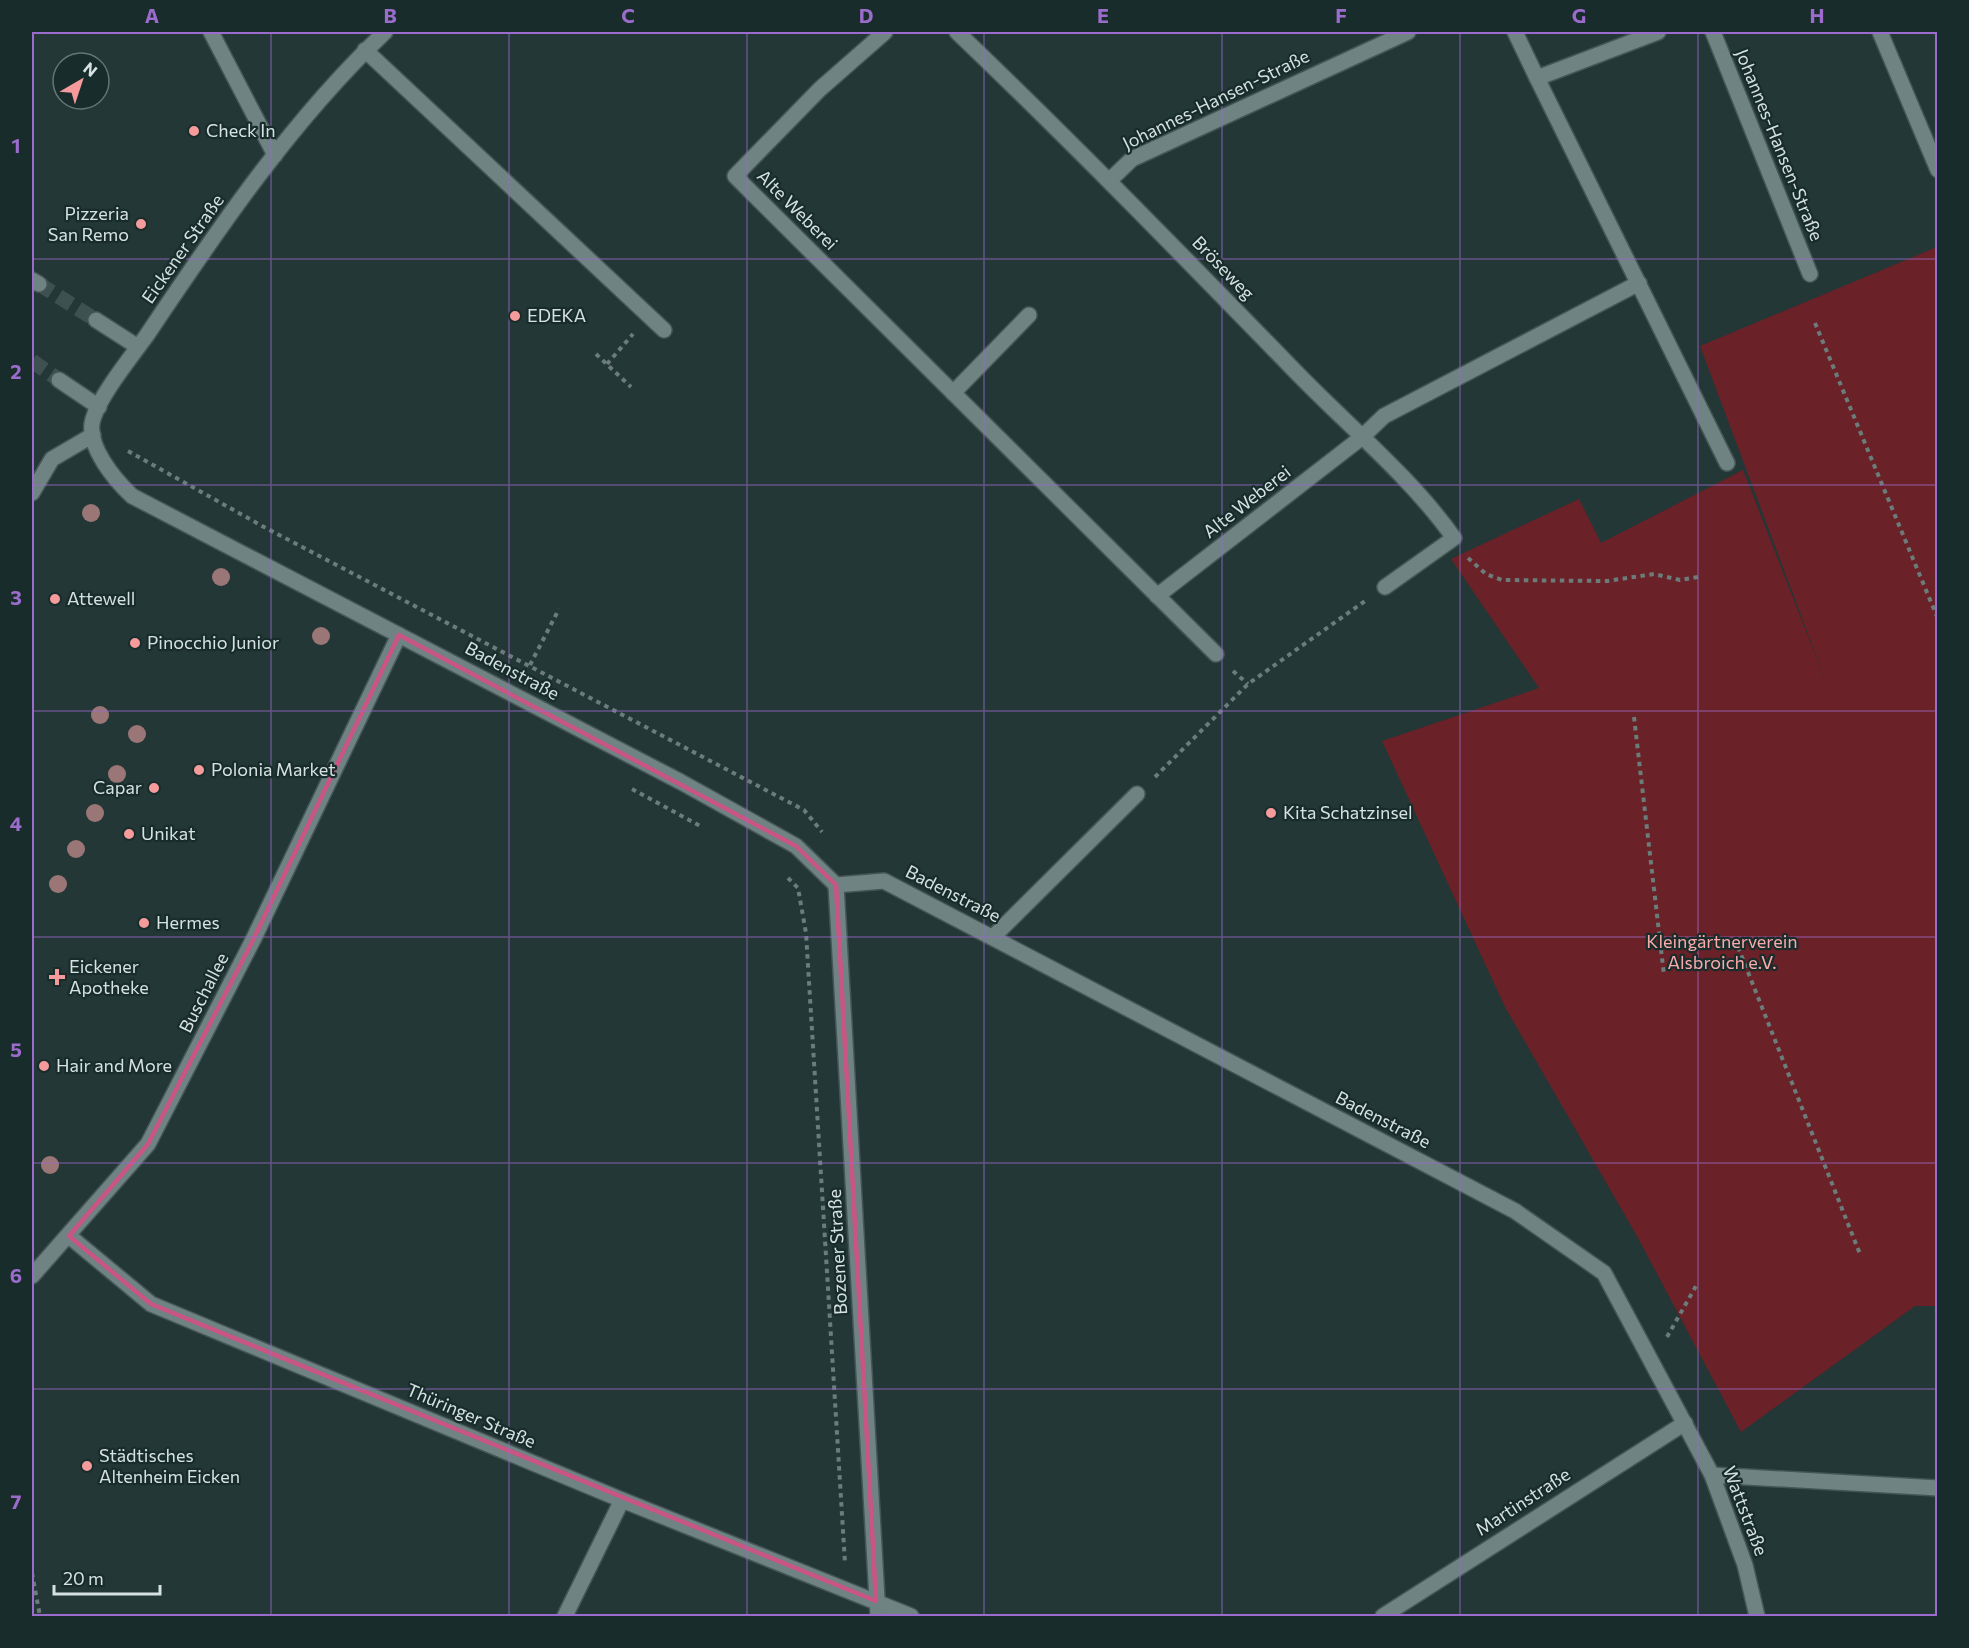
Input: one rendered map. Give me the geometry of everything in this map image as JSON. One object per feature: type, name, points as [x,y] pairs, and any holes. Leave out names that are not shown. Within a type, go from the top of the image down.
[{"type":"street","points":[[211,32],[275,155]]},
{"type":"street","name":"Eickener Straße","points":[[93,435],[92,420],[138,347],[275,155],[365,50],[385,32]]},
{"type":"street","name":"Alte Weberei","points":[[885,32],[820,89],[735,176],[1216,654]]},
{"type":"street","name":"Bröseweg","points":[[957,32],[1110,180],[1361,438],[1430,505],[1454,538],[1385,587]]},
{"type":"street","name":"Johannes-Hansen-Straße","points":[[1110,180],[1132,159],[1408,32]]},
{"type":"street","points":[[1515,32],[1727,463]]},
{"type":"street","points":[[1537,78],[1658,32]]},
{"type":"street","name":"Johannes-Hansen-Straße","points":[[1713,32],[1810,274]]},
{"type":"street","points":[[1880,32],[1938,170]]},
{"type":"street","points":[[365,50],[664,330]]},
{"type":"street","points":[[1361,438],[1384,416],[1639,283]]},
{"type":"street","points":[[953,393],[1029,315]]},
{"type":"street","points":[[96,320],[138,347]]},
{"type":"street","points":[[59,380],[99,407]]},
{"type":"street","points":[[32,493],[52,459],[93,435]]},
{"type":"street","name":"Badenstraße","points":[[93,435],[108,472],[132,496],[635,757],[796,846],[836,885],[884,881],[994,936],[1515,1211],[1604,1273],[1654,1361],[1685,1423]]},
{"type":"street","name":"Alte Weberei","points":[[1157,597],[1361,438]]},
{"type":"street","name":"Buschallee","points":[[32,1276],[148,1144],[254,940],[399,635]]},
{"type":"street","points":[[994,936],[1137,794]]},
{"type":"street","name":"Bozener Straße","points":[[836,885],[840,916],[877,1609]]},
{"type":"street","name":"Thüringer Straße","points":[[69,1236],[151,1304],[622,1500],[847,1590],[877,1609]]},
{"type":"street","name":"Wattstraße","points":[[1685,1423],[1712,1475],[1745,1565],[1757,1617]]},
{"type":"street","name":"Martinstraße","points":[[1383,1617],[1685,1423]]},
{"type":"street","points":[[1712,1475],[1938,1488]]},
{"type":"street","points":[[565,1617],[622,1500]]},
{"type":"street","points":[[877,1609],[911,1617]]},
{"type":"path","points":[[607,364],[649,315]]},
{"type":"path","points":[[1815,323],[1938,619]]},
{"type":"path","points":[[596,354],[631,387]]},
{"type":"path","points":[[93,435],[530,665],[640,726],[804,810],[825,836]]},
{"type":"path","points":[[1464,555],[1486,574],[1502,580],[1607,581],[1654,574],[1680,580],[1698,577]]},
{"type":"path","points":[[1137,794],[1248,684],[1385,587]]},
{"type":"path","points":[[530,665],[559,609]]},
{"type":"path","points":[[1634,717],[1664,975]]},
{"type":"path","points":[[627,786],[707,829]]},
{"type":"path","points":[[784,874],[798,888],[806,933],[847,1590]]},
{"type":"path","points":[[1738,947],[1860,1254]]},
{"type":"path","points":[[1654,1361],[1696,1286]]},
{"type":"path","points":[[32,1573],[40,1617]]},
{"type":"highlighted area","points":[[399,635],[796,846],[836,885],[876,1601],[151,1304],[69,1236],[148,1144],[253,940]]},
{"type":"green space","name":"Kleingärtnerverein Alsbroich e.V.","points":[[1937,247],[1937,1306],[1915,1306],[1741,1432],[1638,1238],[1505,1007],[1382,741],[1539,688],[1451,559],[1579,499],[1601,543],[1743,470],[1827,685],[1700,346]]},
{"type":"tunnel","points":[[39,284],[96,320]]},
{"type":"tunnel","points":[[32,361],[59,380]]},
{"type":"place","name":"Check In","points":[[194,131]]},
{"type":"place","name":"Pizzeria San Remo","points":[[141,224]]},
{"type":"place","name":"EDEKA","points":[[515,316]]},
{"type":"place","name":"Attewell","points":[[55,599]]},
{"type":"place","name":"Pinocchio Junior","points":[[135,643]]},
{"type":"place","name":"Polonia Market","points":[[199,770]]},
{"type":"place","name":"Capar","points":[[154,788]]},
{"type":"place","name":"Kita Schatzinsel","points":[[1271,813]]},
{"type":"place","name":"Unikat","points":[[129,834]]},
{"type":"place","name":"Hermes","points":[[144,923]]},
{"type":"place","name":"Eickener Apotheke","points":[[57,977]]},
{"type":"place","name":"Hair and More","points":[[44,1066]]},
{"type":"place","name":"Städtisches Altenheim Eicken","points":[[87,1466]]}]
